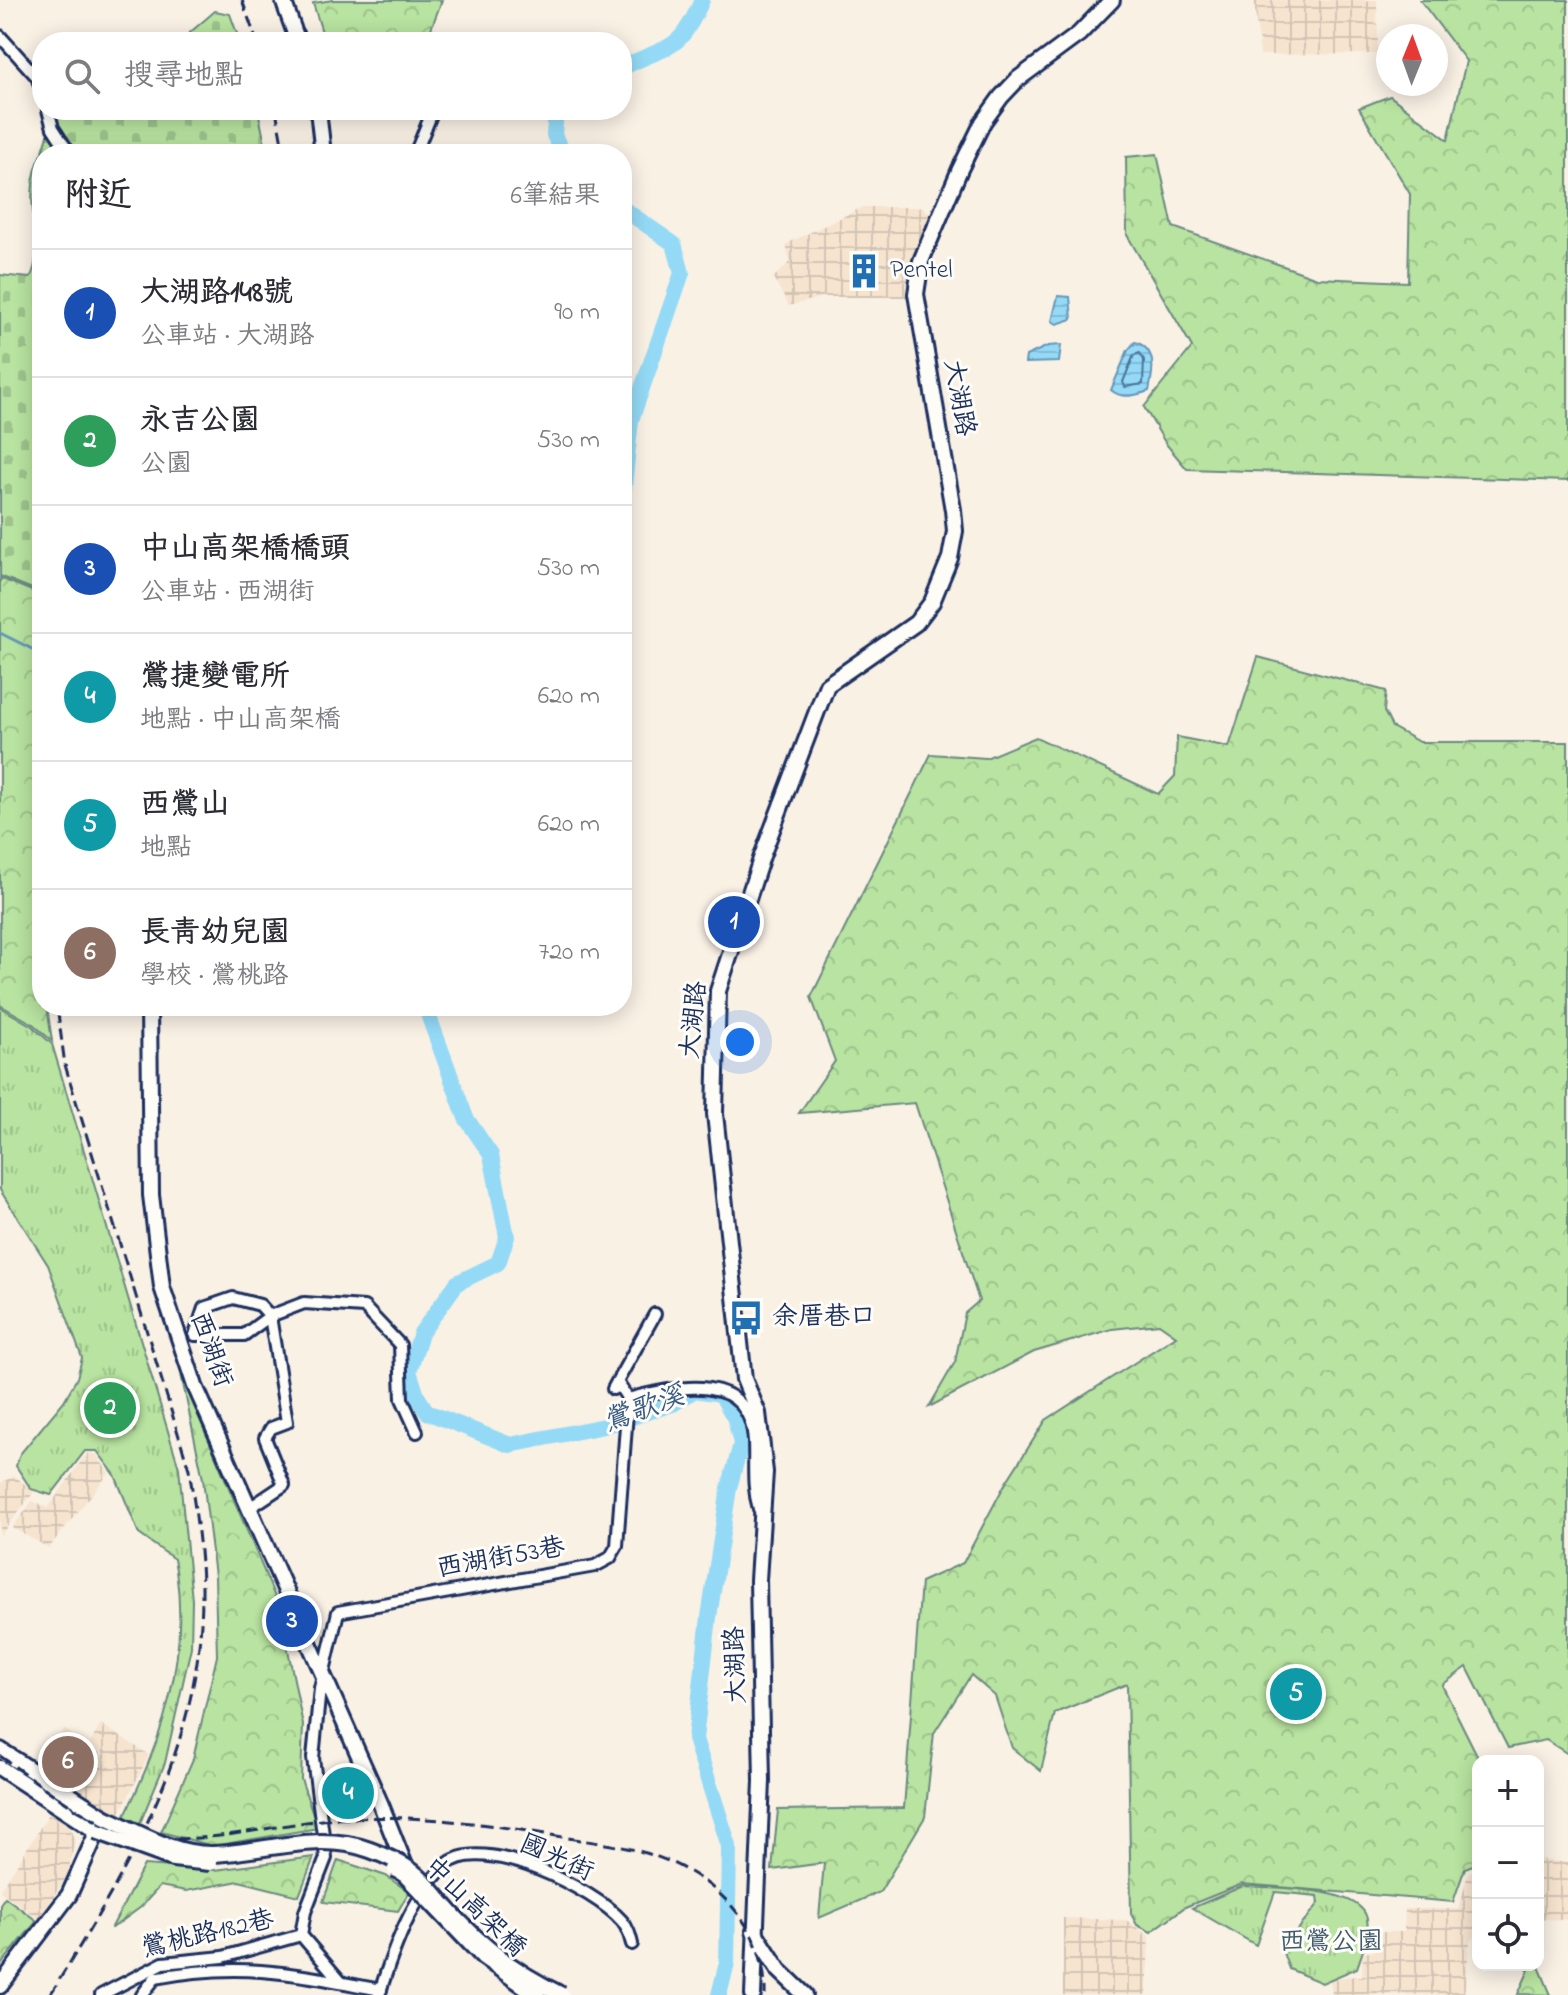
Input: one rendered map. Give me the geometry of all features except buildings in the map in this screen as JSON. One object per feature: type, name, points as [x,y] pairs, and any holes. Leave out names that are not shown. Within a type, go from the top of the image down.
[{"type":"street","points":[[283,0],[294,32]]},
{"type":"street","name":"大湖路","points":[[753,1995],[762,1781],[758,1580],[764,1442],[758,1413],[744,1379],[718,1148],[713,1078],[718,991],[762,856],[827,685],[916,623],[932,602],[950,558],[955,531],[953,510],[916,294],[928,239],[983,122],[1001,97],[1018,79],[1079,34],[1112,0]]},
{"type":"street","points":[[0,36],[32,71]]},
{"type":"street","points":[[51,120],[63,144]]},
{"type":"street","points":[[319,120],[322,144]]},
{"type":"street","points":[[419,144],[429,120]]},
{"type":"street","name":"西湖街","points":[[149,1016],[151,1195],[162,1287],[195,1386],[327,1679]]},
{"type":"street","points":[[248,1509],[284,1485],[265,1438],[271,1428],[287,1422],[270,1316],[260,1305],[233,1298],[204,1308],[195,1335],[244,1335],[270,1316],[304,1303],[364,1307],[400,1345],[402,1399],[417,1432]]},
{"type":"street","points":[[655,1314],[615,1385],[628,1400],[690,1388],[723,1389],[736,1399],[747,1414],[754,1439],[753,1488],[762,1519]]},
{"type":"street","name":"西湖街53巷","points":[[327,1679],[338,1612],[595,1566],[610,1558],[617,1546],[628,1400]]},
{"type":"street","name":"中山高架橋","points":[[327,1679],[404,1868],[483,1957],[537,1995]]},
{"type":"street","name":"鶯桃路182巷","points":[[101,1995],[163,1963],[223,1957],[301,1935],[305,1912],[326,1858],[313,1758],[327,1679]]},
{"type":"street","name":"中山高架橋","points":[[0,1750],[104,1817],[175,1849],[212,1854],[295,1842],[332,1842],[366,1848],[420,1875],[462,1924],[490,1950],[538,1983],[562,1995]]},
{"type":"street","name":"中山高架橋","points":[[0,1768],[96,1831],[173,1859],[212,1863],[296,1851],[334,1850],[364,1855],[404,1868]]},
{"type":"street","points":[[0,1986],[69,1895],[104,1817]]},
{"type":"street","name":"國光街","points":[[380,1993],[413,1909],[448,1864],[472,1853],[516,1861],[574,1887],[622,1920],[632,1944]]},
{"type":"street","points":[[754,1931],[779,1970],[805,1995]]},
{"type":"street","points":[[301,1935],[341,1982]]},
{"type":"street","points":[[142,1995],[155,1978],[230,1967],[341,1982],[380,1993]]},
{"type":"shaded area","points":[[1254,0],[1377,0],[1376,54],[1260,55]]},
{"type":"shaded area","points":[[863,207],[922,207],[930,214],[911,297],[823,297],[789,306],[773,278],[790,262],[786,244]]},
{"type":"shaded area","points":[[87,1453],[96,1454],[109,1473],[49,1548],[12,1528],[32,1501],[48,1508]]},
{"type":"shaded area","points":[[15,1476],[34,1492],[0,1536],[0,1483]]},
{"type":"shaded area","points":[[101,1724],[149,1755],[117,1819],[75,1796],[104,1753],[90,1743]]},
{"type":"shaded area","points":[[64,1729],[101,1753],[73,1795],[36,1772]]},
{"type":"shaded area","points":[[52,1809],[66,1817],[75,1839],[68,1874],[39,1919],[0,1891]]},
{"type":"shaded area","points":[[1544,1860],[1568,1863],[1568,1920],[1544,1919]]},
{"type":"shaded area","points":[[1472,1871],[1472,1940],[1464,1995],[1332,1994],[1330,1978],[1362,1976],[1363,1953],[1374,1951],[1375,1932],[1404,1932],[1405,1909],[1459,1909],[1468,1873]]},
{"type":"shaded area","points":[[1063,1918],[1126,1920],[1149,1936],[1147,1995],[1063,1995]]},
{"type":"green space","points":[[333,0],[442,0],[430,32],[322,32],[313,3]]},
{"type":"green space","points":[[1420,0],[1568,0],[1568,481],[1187,469],[1166,444],[1144,407],[1192,347],[1127,235],[1126,157],[1157,154],[1173,227],[1317,278],[1408,282],[1410,194],[1359,108],[1390,96],[1448,140],[1466,61],[1448,37],[1448,24],[1438,24]]},
{"type":"green space","points":[[215,11],[230,14],[236,32],[191,32]]},
{"type":"green space","points":[[53,120],[260,120],[265,144],[45,144]]},
{"type":"green space","points":[[32,273],[32,589],[0,576],[0,275],[30,278]]},
{"type":"green space","points":[[0,578],[32,591],[32,1016],[48,1016],[52,1041],[33,1024],[0,1005]]},
{"type":"green space","points":[[1258,657],[1386,691],[1384,711],[1392,727],[1419,742],[1568,742],[1568,1754],[1546,1740],[1508,1748],[1467,1667],[1442,1685],[1477,1755],[1472,1755],[1472,1865],[1465,1868],[1453,1902],[1242,1884],[1185,1907],[1151,1932],[1137,1925],[1131,1914],[1127,1684],[1055,1713],[1041,1771],[1012,1748],[995,1696],[971,1675],[934,1733],[925,1817],[880,1892],[819,1918],[824,1863],[772,1870],[778,1810],[904,1808],[921,1582],[963,1563],[1005,1484],[1046,1420],[1176,1336],[1159,1324],[1112,1329],[1034,1352],[929,1407],[955,1362],[965,1313],[979,1301],[915,1103],[799,1113],[835,1061],[811,997],[931,754],[986,758],[1036,737],[1158,794],[1175,776],[1177,737],[1229,747]]},
{"type":"green space","points":[[0,1007],[32,1026],[52,1044],[179,1468],[192,1600],[191,1647],[165,1763],[140,1823],[124,1817],[150,1758],[170,1697],[179,1635],[176,1570],[174,1559],[139,1534],[115,1475],[97,1451],[85,1451],[51,1495],[31,1489],[16,1466],[20,1454],[64,1401],[77,1378],[82,1358],[48,1265],[0,1190]]},
{"type":"green space","points":[[181,1374],[280,1609],[303,1725],[301,1779],[318,1828],[213,1846],[161,1832],[193,1759],[217,1656],[215,1576],[203,1479]]},
{"type":"green space","points":[[314,1857],[299,1896],[239,1881],[186,1891],[160,1886],[141,1907],[111,1929],[144,1865],[215,1870]]},
{"type":"green space","points":[[338,1860],[386,1876],[409,1892],[398,1911],[323,1902]]},
{"type":"green space","name":"西鶯公園","points":[[1243,1886],[1313,1891],[1349,1900],[1361,1908],[1367,1919],[1367,1931],[1357,1968],[1322,1983],[1289,1969],[1282,1950],[1319,1903],[1318,1896],[1275,1892],[1256,1945],[1192,1908]]},
{"type":"green space","points":[[5,1897],[37,1921],[0,1966],[0,1904]]},
{"type":"green space","points":[[1529,1971],[1541,1971],[1551,1995],[1518,1994]]},
{"type":"water","points":[[1058,296],[1070,297],[1072,319],[1057,324],[1052,321]]},
{"type":"water","points":[[1135,342],[1151,356],[1149,391],[1120,395],[1111,390],[1128,350]]},
{"type":"water","points":[[1061,345],[1059,362],[1025,363],[1026,356],[1048,346]]},
{"type":"waterway","name":"鶯歌溪","points":[[632,64],[679,39],[702,0]]},
{"type":"waterway","name":"鶯歌溪","points":[[555,120],[554,135],[558,144]]},
{"type":"waterway","name":"鶯歌溪","points":[[632,215],[674,244],[682,273],[632,417]]},
{"type":"waterway","points":[[0,633],[32,649]]},
{"type":"waterway","name":"鶯歌溪","points":[[429,1016],[466,1118],[491,1155],[507,1237],[498,1263],[457,1283],[421,1333],[409,1371],[417,1396],[427,1412],[510,1445],[604,1426],[673,1404],[695,1390],[721,1394],[735,1419],[741,1444],[729,1488],[709,1617],[695,1739],[729,1846],[727,1963],[719,1995]]},
{"type":"railway","points":[[242,0],[253,32]]},
{"type":"railway","points":[[278,120],[282,144]]},
{"type":"railway","points":[[50,1995],[134,1849],[176,1750],[190,1698],[199,1642],[202,1584],[189,1469],[65,1065],[58,1016]]},
{"type":"railway","points":[[0,1756],[82,1813],[117,1830],[136,1835],[185,1839],[334,1819],[416,1818],[497,1826],[646,1853],[692,1874],[731,1905],[756,1946],[763,1969],[765,1995]]},
{"type":"place","name":"Pentel","points":[[864,271]]},
{"type":"place","name":"大湖路148號","points":[[734,922]]},
{"type":"place","name":"余厝巷口","points":[[746,1318]]},
{"type":"place","name":"永吉公園","points":[[110,1408]]},
{"type":"place","name":"中山高架橋橋頭","points":[[292,1621]]},
{"type":"place","name":"西鶯山","points":[[1296,1694]]},
{"type":"place","name":"長青幼兒園","points":[[68,1762]]},
{"type":"place","name":"鶯捷變電所","points":[[348,1793]]}]
